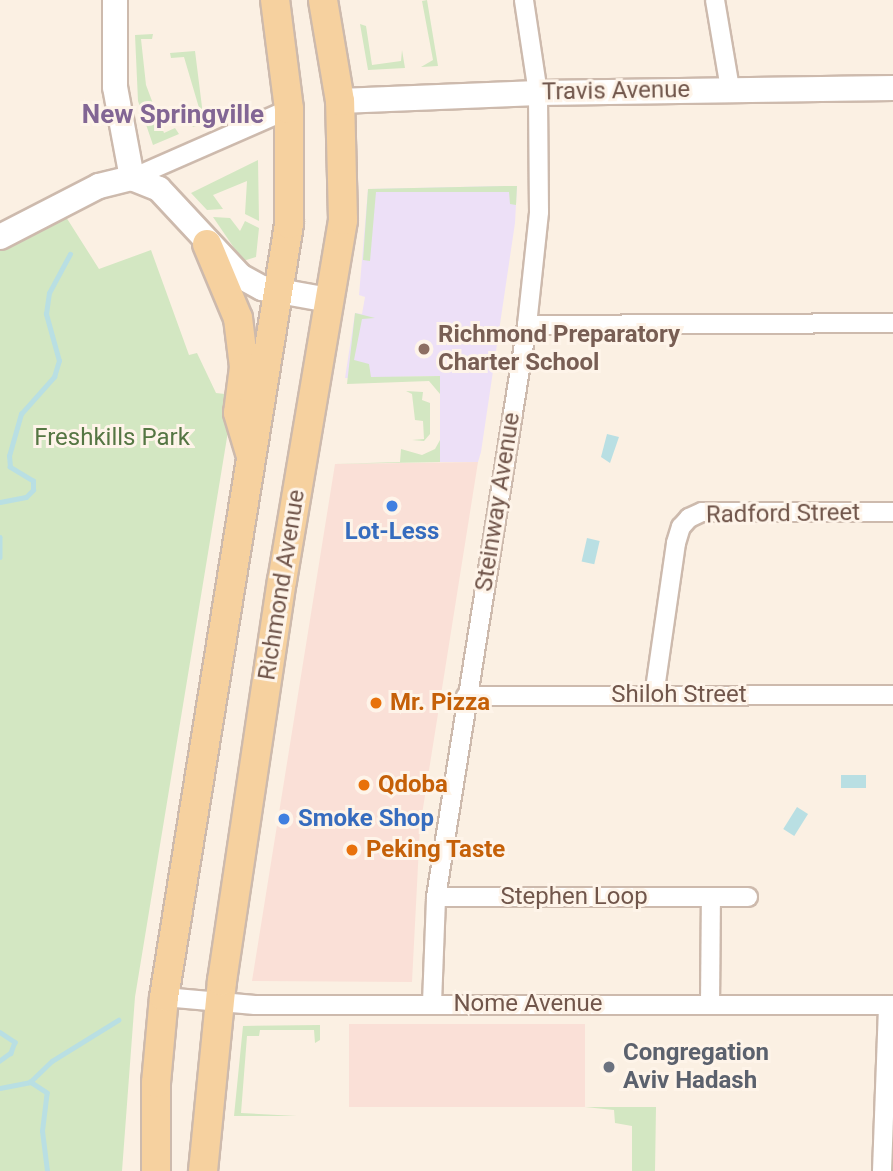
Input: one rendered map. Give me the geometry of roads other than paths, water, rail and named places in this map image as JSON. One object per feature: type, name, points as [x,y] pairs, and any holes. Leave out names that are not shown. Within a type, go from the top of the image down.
[{"type":"main road","name":"Richmond Avenue","points":[[156,1171],[156,1083],[164,997],[289,224],[289,109],[275,0]]},
{"type":"main road","name":"Richmond Avenue","points":[[203,1171],[219,1004],[282,581],[343,220],[340,101],[323,0]]},
{"type":"main road","points":[[207,244],[238,318],[244,367],[238,413],[252,462]]},
{"type":"street","points":[[115,0],[115,88],[132,178]]},
{"type":"street","name":"Steinway Avenue","points":[[432,1003],[436,897],[527,325],[539,212],[538,93],[524,0]]},
{"type":"street","points":[[715,0],[730,89]]},
{"type":"street","name":"Travis Avenue","points":[[340,101],[538,93],[893,88]]},
{"type":"street","points":[[0,237],[99,186],[132,178],[289,109]]},
{"type":"street","points":[[132,178],[159,189],[207,244],[240,276],[278,292],[329,300]]},
{"type":"street","points":[[527,325],[893,323]]},
{"type":"street","name":"Radford Street","points":[[654,696],[677,543],[681,527],[689,519],[702,512],[893,512]]},
{"type":"street","name":"Shiloh Street","points":[[466,696],[893,695]]},
{"type":"street","name":"Stephen Loop","points":[[436,897],[748,897]]},
{"type":"street","points":[[710,1005],[712,897]]},
{"type":"street","name":"Nome Avenue","points":[[164,997],[219,1004],[890,1005]]},
{"type":"street","points":[[882,1171],[890,1005]]},
{"type":"water","points":[[607,434],[619,437],[610,463],[601,457]]},
{"type":"water","points":[[587,538],[600,541],[594,564],[582,561]]},
{"type":"water","points":[[841,775],[866,775],[866,788],[841,788]]},
{"type":"water","points":[[797,807],[808,814],[794,836],[783,829]]},
{"type":"waterway","points":[[0,502],[26,497],[33,490],[33,481],[10,467],[9,456],[21,414],[54,377],[59,361],[46,314],[49,293],[70,254]]},
{"type":"waterway","points":[[0,537],[0,557]]},
{"type":"waterway","points":[[47,1171],[42,1131],[47,1093],[30,1082],[52,1061],[118,1020]]},
{"type":"waterway","points":[[0,1032],[15,1042],[11,1053],[0,1061]]},
{"type":"waterway","points":[[0,1088],[30,1082]]},
{"type":"place","name":"Richmond Preparatory Charter School","points":[[424,349]]},
{"type":"place","name":"Lot-Less","points":[[392,506]]},
{"type":"place","name":"Mr. Pizza","points":[[376,703]]},
{"type":"place","name":"Qdoba","points":[[364,785]]},
{"type":"place","name":"Smoke Shop","points":[[284,819]]},
{"type":"place","name":"Peking Taste","points":[[352,850]]},
{"type":"place","name":"Congregation Aviv Hadash","points":[[609,1067]]},
{"type":"district","name":"New Springville","points":[[173,115]]},
{"type":"park label","name":"Freshkills Park","points":[[112,438]]}]
